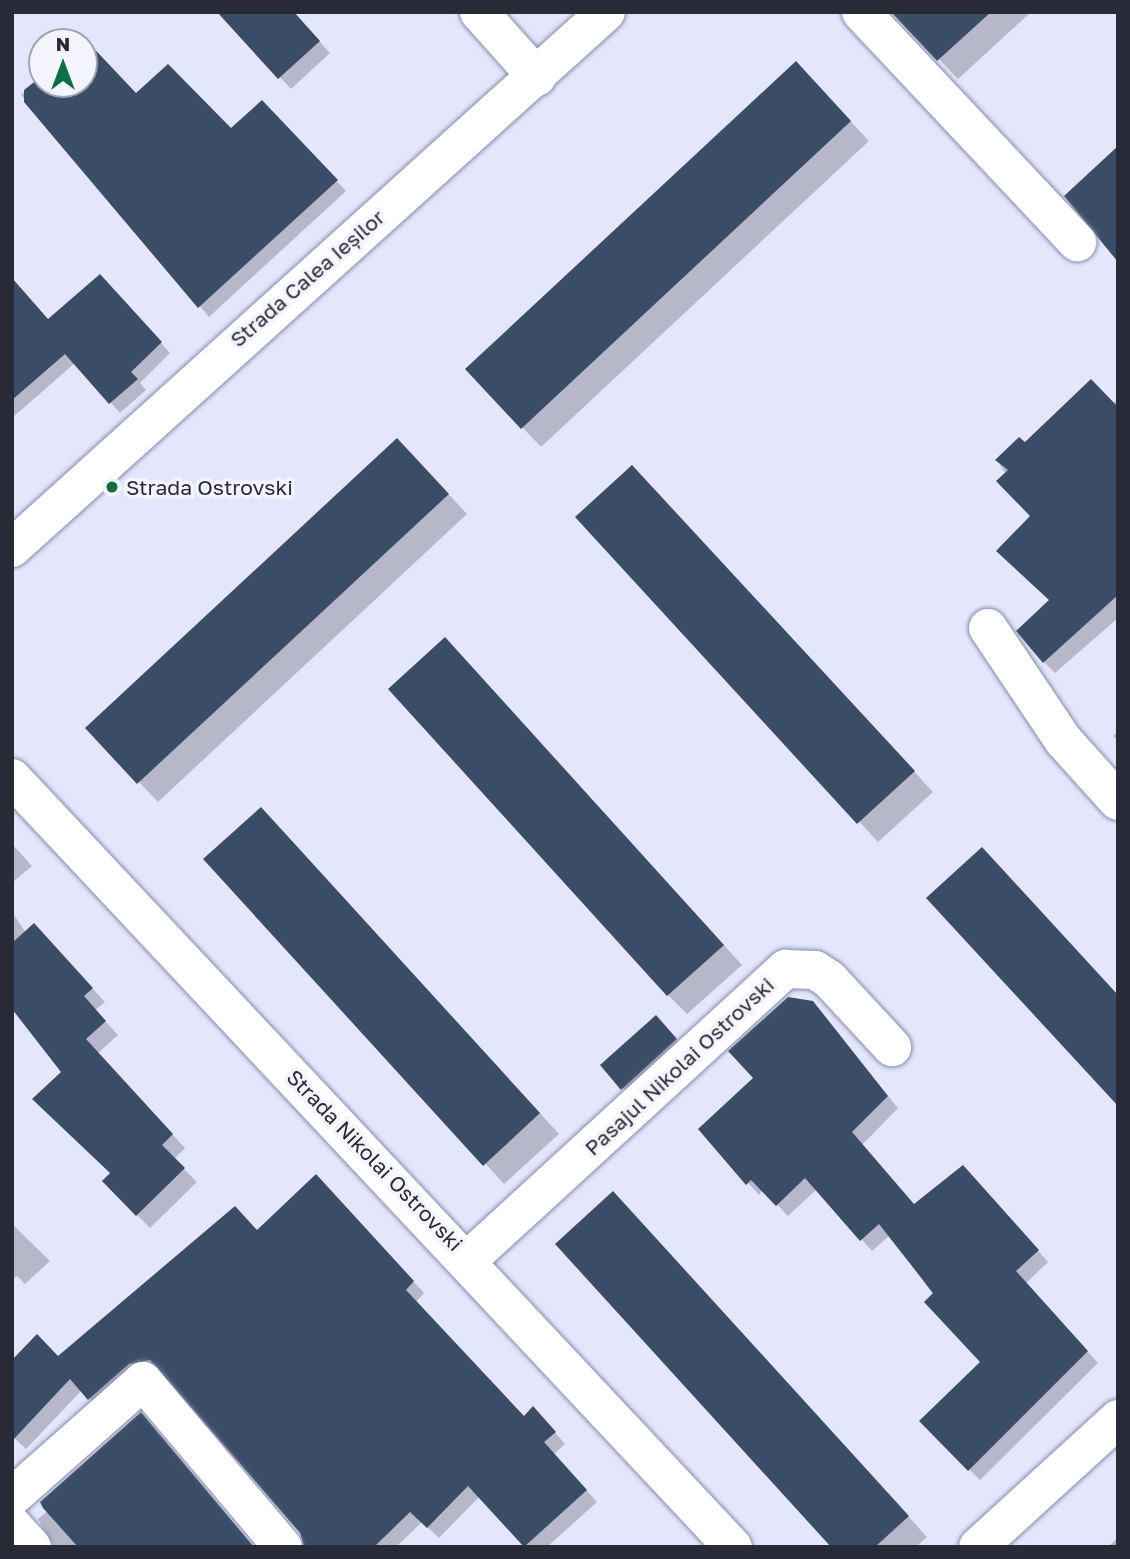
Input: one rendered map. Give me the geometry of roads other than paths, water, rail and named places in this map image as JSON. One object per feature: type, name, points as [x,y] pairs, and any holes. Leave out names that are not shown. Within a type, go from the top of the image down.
[{"type":"street","points":[[479,12],[537,77]]},
{"type":"street","name":"Strada Calea Ieșilor","points":[[12,548],[606,12]]},
{"type":"street","points":[[860,12],[1077,242]]},
{"type":"street","points":[[989,628],[1063,740],[1118,801]]},
{"type":"street","name":"Strada Nikolai Ostrovski","points":[[12,778],[470,1259],[733,1547]]},
{"type":"street","name":"Pasajul Nikolai Ostrovski","points":[[470,1259],[786,969],[815,970],[829,979],[892,1047]]},
{"type":"street","points":[[12,1497],[143,1381],[284,1547]]},
{"type":"street","points":[[978,1547],[1118,1419]]},
{"type":"street","points":[[12,1525],[32,1547]]},
{"type":"place","name":"Strada Ostrovski","points":[[112,487]]}]
